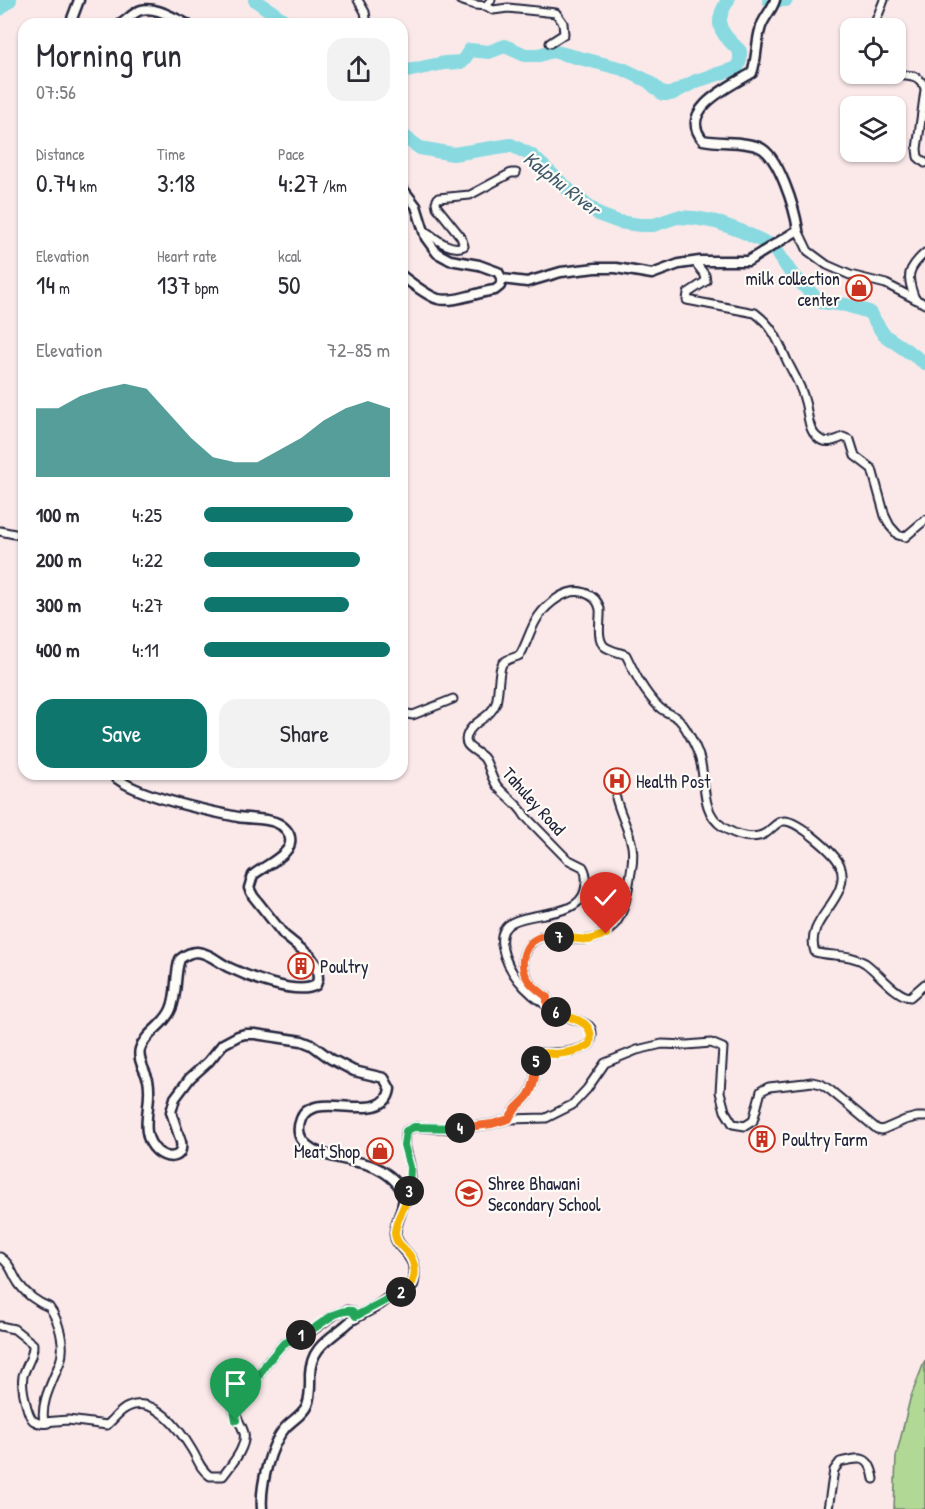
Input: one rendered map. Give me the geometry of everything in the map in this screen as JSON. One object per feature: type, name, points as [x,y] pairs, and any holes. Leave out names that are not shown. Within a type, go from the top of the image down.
[{"type":"street","points":[[72,18],[78,0]]},
{"type":"street","points":[[358,0],[366,18]]},
{"type":"street","points":[[460,0],[488,3],[493,10],[508,8],[556,13],[563,23],[564,34],[550,43]]},
{"type":"street","points":[[877,18],[884,0]]},
{"type":"street","points":[[774,4],[764,18],[760,30],[752,73],[708,101],[701,108],[695,124],[697,131],[703,140],[746,144],[765,150],[776,165],[787,190],[798,230],[808,251],[827,265],[850,275],[886,284],[925,304]]},
{"type":"street","points":[[129,18],[140,10],[162,12],[174,18]]},
{"type":"street","points":[[906,75],[916,76],[922,80],[925,89],[917,149],[918,156],[925,163]]},
{"type":"street","points":[[424,230],[450,247],[464,246],[461,237],[437,207],[438,198],[470,195],[511,173],[516,173]]},
{"type":"street","points":[[408,195],[417,206],[426,238],[437,252],[450,260],[479,265],[498,272],[502,279],[500,286],[495,290],[449,299],[440,299],[408,280]]},
{"type":"street","points":[[502,279],[527,282],[561,272],[596,268],[616,268],[652,274],[695,261],[748,261],[798,230]]},
{"type":"street","points":[[915,299],[909,273],[915,262],[925,253]]},
{"type":"street","points":[[695,261],[705,275],[706,281],[688,293],[687,300],[755,313],[764,320],[773,329],[796,376],[813,433],[817,438],[831,442],[843,437],[850,440],[855,456],[872,469],[885,516],[897,535],[905,537],[925,520]]},
{"type":"street","points":[[0,531],[18,535]]},
{"type":"street","name":"Tahuley Road","points":[[509,1119],[514,1107],[528,1095],[532,1087],[537,1056],[541,1053],[562,1053],[585,1048],[590,1044],[592,1031],[589,1026],[530,995],[515,975],[503,950],[502,933],[506,926],[523,918],[548,915],[575,904],[584,895],[585,870],[564,856],[521,808],[505,795],[488,773],[484,758],[468,746],[466,740],[469,731],[489,715],[495,706],[500,667],[505,661],[520,655],[537,618],[564,594],[572,591],[588,593],[597,601],[600,609],[602,644],[626,655],[637,679],[656,703],[678,717],[682,723],[699,755],[704,790],[712,815],[720,825],[743,836],[756,837],[763,835],[781,821],[787,821],[819,842],[837,860],[841,868],[839,892],[815,929],[811,942],[815,952],[844,955],[865,963],[905,997],[910,997],[925,984]]},
{"type":"street","points":[[408,714],[413,715],[453,699]]},
{"type":"street","points":[[120,780],[128,786],[217,813],[275,822],[288,832],[291,841],[288,848],[283,855],[253,875],[249,888],[284,935],[310,957],[317,966],[318,972],[316,985],[311,988],[290,987],[229,968],[206,954],[196,952],[180,959],[172,1008],[167,1018],[146,1039],[140,1049],[140,1059],[150,1090],[147,1131],[154,1148],[165,1156],[179,1155],[182,1147],[171,1112],[172,1104],[190,1078],[223,1044],[245,1034],[312,1044],[331,1059],[354,1071],[375,1075],[387,1081],[390,1089],[388,1098],[381,1104],[368,1107],[327,1106],[310,1109],[301,1120],[300,1131],[307,1146],[336,1158],[367,1164],[387,1174],[399,1185],[403,1192],[402,1210],[396,1236],[397,1242],[410,1256],[414,1265],[414,1280],[408,1290],[356,1316],[315,1351],[310,1369],[307,1407],[286,1427],[276,1443],[261,1493],[262,1509]]},
{"type":"street","points":[[547,1005],[547,997],[525,974],[522,963],[527,946],[544,936],[581,940],[596,938],[606,934],[624,910],[633,858],[632,846],[616,798]]},
{"type":"street","points":[[402,1210],[408,1199],[410,1188],[410,1167],[404,1145],[406,1131],[414,1127],[453,1129],[509,1119],[546,1118],[572,1105],[587,1089],[605,1063],[637,1050],[662,1044],[711,1043],[723,1048],[725,1052],[720,1092],[725,1111],[733,1124],[745,1126],[753,1121],[761,1091],[769,1087],[812,1082],[830,1090],[877,1129],[882,1130],[917,1117],[925,1117]]},
{"type":"street","points":[[0,1257],[10,1267],[20,1285],[39,1303],[49,1307],[59,1325],[61,1361],[43,1411],[44,1422],[48,1423]]},
{"type":"street","points":[[0,1326],[14,1329],[33,1344],[33,1353],[22,1377],[29,1416],[33,1421],[42,1424],[68,1420],[107,1425],[126,1407],[156,1408],[183,1436],[205,1472],[210,1476],[223,1476],[243,1442],[244,1433],[234,1412],[235,1397],[252,1387],[266,1364],[283,1344],[312,1331],[336,1314],[347,1310],[352,1311],[356,1316]]},
{"type":"street","points":[[828,1509],[834,1470],[840,1462],[859,1458],[865,1460],[872,1466],[874,1479]]},
{"type":"green space","points":[[925,1360],[925,1509],[894,1509],[896,1457],[910,1399]]},
{"type":"waterway","name":"Kalphu River","points":[[0,9],[10,0]]},
{"type":"waterway","name":"Kalphu River","points":[[255,0],[280,18]]},
{"type":"waterway","points":[[408,71],[444,63],[462,62],[470,50],[489,52],[505,46],[525,55],[539,55],[552,51],[623,69],[648,81],[663,94],[671,94],[696,81],[737,68],[740,51],[724,34],[720,22],[720,16],[728,0]]},
{"type":"waterway","points":[[769,0],[786,0]]},
{"type":"waterway","name":"Kalphu River","points":[[408,139],[420,148],[453,154],[511,145],[531,155],[600,215],[619,222],[654,225],[677,217],[695,218],[716,222],[741,231],[773,246],[791,273],[820,302],[846,305],[869,312],[884,335],[925,363]]},
{"type":"place","name":"milk collection center","points":[[859,288]]},
{"type":"place","name":"Health Post","points":[[617,781]]},
{"type":"place","name":"Poultry","points":[[301,966]]},
{"type":"place","name":"Poultry Farm","points":[[762,1139]]},
{"type":"place","name":"Meat Shop","points":[[380,1151]]},
{"type":"place","name":"Shree Bhawani Secondary School","points":[[469,1193]]},
{"type":"route","points":[[236,1420],[233,1404],[235,1397],[252,1387],[272,1355],[283,1344],[312,1331],[336,1314],[347,1310],[352,1311],[356,1316],[412,1286],[414,1265],[410,1256],[397,1242],[395,1231],[410,1188],[410,1167],[404,1145],[406,1131],[423,1126],[453,1129],[492,1124],[509,1119],[514,1107],[528,1095],[532,1087],[537,1056],[541,1053],[555,1054],[585,1048],[590,1044],[592,1031],[589,1026],[556,1012],[547,1005],[547,997],[529,981],[525,974],[522,963],[523,955],[527,946],[544,936],[589,940],[606,934]]}]
